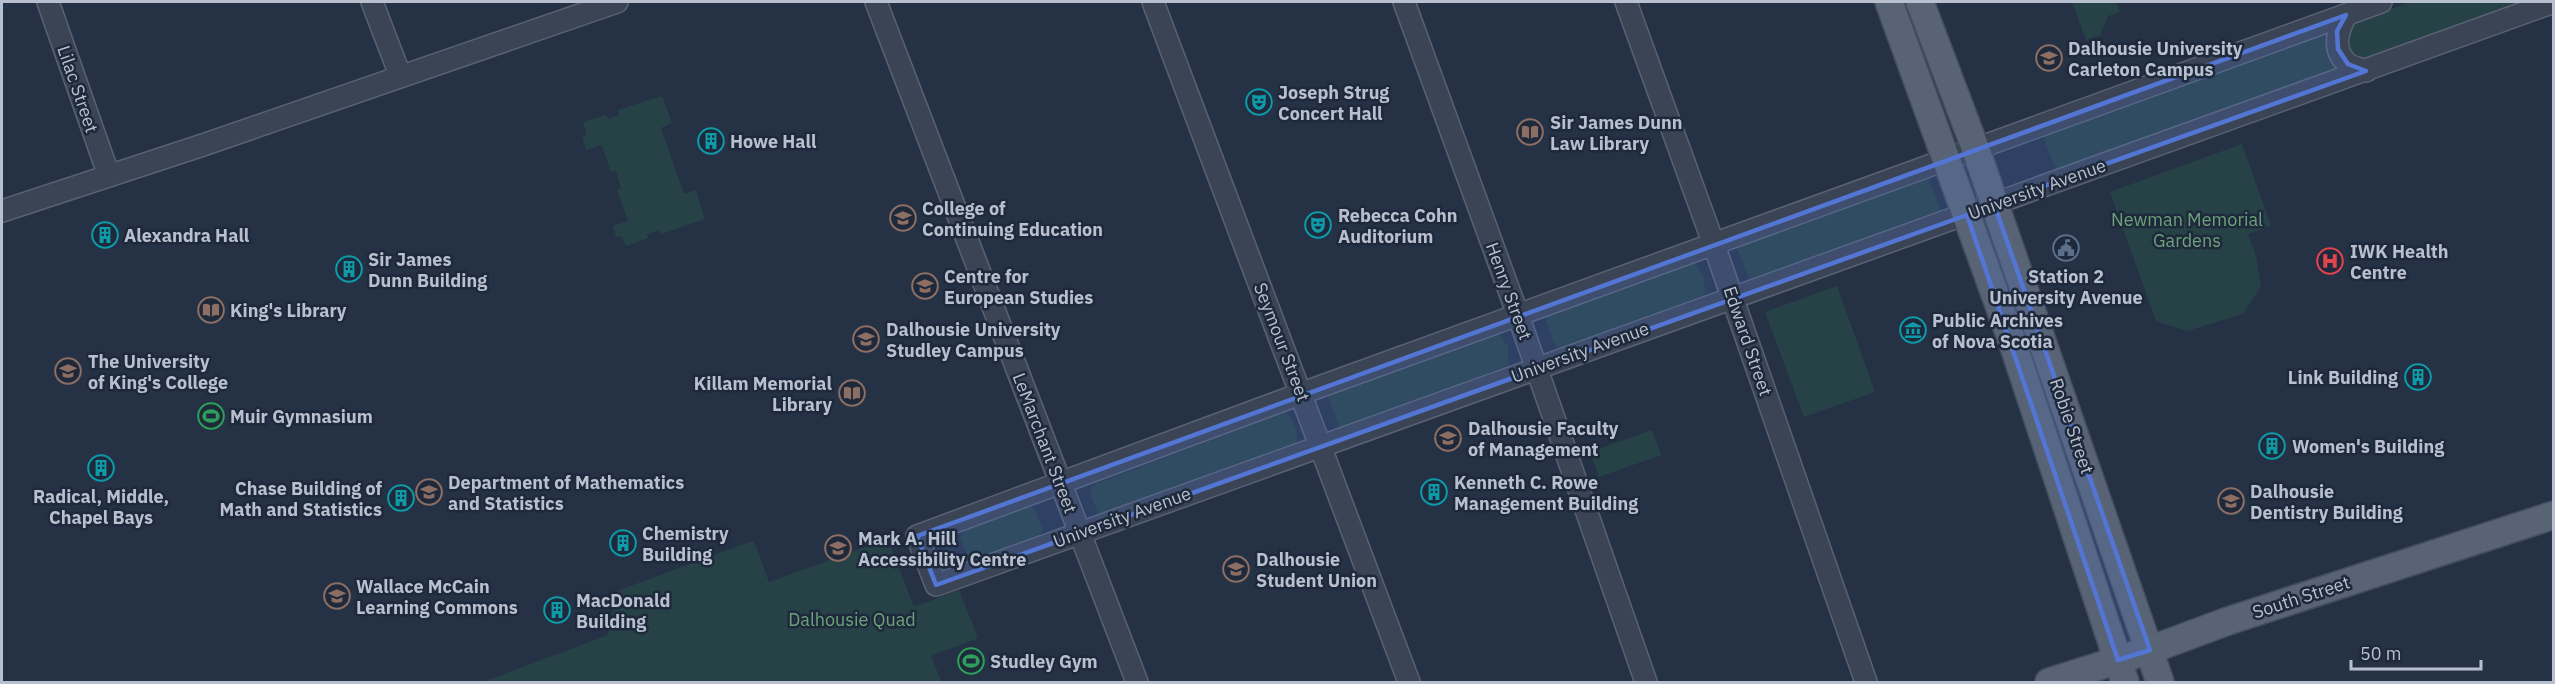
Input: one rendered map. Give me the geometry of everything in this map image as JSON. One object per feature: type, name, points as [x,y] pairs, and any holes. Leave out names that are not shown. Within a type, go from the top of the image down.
[{"type":"main road","name":"Robie Street","points":[[1889,2],[1967,214],[2122,671]]},
{"type":"main road","name":"Robie Street","points":[[1920,2],[1976,150],[2160,682]]},
{"type":"main road","name":"South Street","points":[[2049,682],[2122,671],[2150,650],[2228,621],[2553,515]]},
{"type":"street","name":"Lilac Street","points":[[48,2],[109,176]]},
{"type":"street","points":[[372,2],[400,75]]},
{"type":"street","points":[[2,211],[203,146],[592,6],[617,2]]},
{"type":"street","name":"LeMarchant Street","points":[[876,2],[1137,682]]},
{"type":"street","name":"Seymour Street","points":[[1153,2],[1409,682]]},
{"type":"street","name":"Henry Street","points":[[1404,2],[1518,315],[1646,682]]},
{"type":"street","name":"Edward Street","points":[[1626,2],[1733,297],[1866,682]]},
{"type":"street","name":"University Avenue","points":[[2381,2],[1302,393],[917,536],[936,585],[2553,2]]},
{"type":"street","points":[[2346,15],[2337,31],[2338,49],[2348,64],[2366,71]]},
{"type":"highlighted area","points":[[2346,15],[2337,31],[2338,49],[2348,64],[2366,71],[1994,204],[2150,650],[2118,660],[1967,215],[936,585],[917,536]]},
{"type":"green space","points":[[2072,2],[2116,2],[2120,12],[2108,16],[2100,35],[2086,40]]},
{"type":"green space","points":[[2411,2],[2525,2],[2363,60],[2349,56],[2344,30],[2348,24]]},
{"type":"green space","points":[[2329,32],[2342,68],[2056,170],[2042,134]]},
{"type":"green space","points":[[662,96],[672,123],[661,128],[684,194],[696,190],[705,219],[661,234],[659,230],[647,234],[648,238],[626,246],[622,236],[616,237],[613,226],[628,221],[617,190],[621,188],[616,171],[611,172],[602,145],[586,150],[582,137],[587,135],[583,122],[606,115],[607,119],[619,115],[618,110]]},
{"type":"green space","name":"Newman Memorial Gardens","points":[[2242,144],[2271,226],[2248,234],[2256,256],[2261,286],[2243,314],[2187,331],[2156,321],[2110,192]]},
{"type":"green space","points":[[1928,176],[1942,213],[1750,282],[1736,246]]},
{"type":"green space","points":[[1693,261],[1704,276],[1705,295],[1561,348],[1555,346],[1546,320],[1548,314]]},
{"type":"green space","points":[[1837,286],[1875,392],[1804,417],[1765,312]]},
{"type":"green space","points":[[1498,332],[1508,347],[1509,365],[1340,430],[1328,396]]},
{"type":"green space","points":[[1285,412],[1295,427],[1296,445],[1105,517],[1099,515],[1091,496],[1091,486]]},
{"type":"green space","points":[[1652,430],[1661,455],[1599,477],[1590,452]]},
{"type":"green space","points":[[1027,506],[1034,508],[1043,530],[1038,536],[975,561],[968,557],[960,537],[966,529]]},
{"type":"green space","name":"Dalhousie Quad","points":[[888,539],[914,607],[959,590],[978,638],[931,656],[941,681],[485,681],[608,635],[617,591],[750,542],[754,541],[769,582]]},
{"type":"place","name":"Dalhousie University Carleton Campus","points":[[2049,58]]},
{"type":"place","name":"Joseph Strug Concert Hall","points":[[1259,102]]},
{"type":"place","name":"Sir James Dunn Law Library","points":[[1530,132]]},
{"type":"place","name":"Howe Hall","points":[[711,141]]},
{"type":"place","name":"College of Continuing Education","points":[[903,218]]},
{"type":"place","name":"Rebecca Cohn Auditorium","points":[[1318,225]]},
{"type":"place","name":"Alexandra Hall","points":[[105,235]]},
{"type":"place","name":"Station 2 University Avenue","points":[[2066,248]]},
{"type":"place","name":"IWK Health Centre","points":[[2330,261]]},
{"type":"place","name":"Sir James Dunn Building","points":[[349,269]]},
{"type":"place","name":"Centre for European Studies","points":[[925,286]]},
{"type":"place","name":"King's Library","points":[[211,310]]},
{"type":"place","name":"Public Archives of Nova Scotia","points":[[1913,330]]},
{"type":"place","name":"Dalhousie University Studley Campus","points":[[866,339]]},
{"type":"place","name":"The University of King's College","points":[[68,371]]},
{"type":"place","name":"Link Building","points":[[2418,377]]},
{"type":"place","name":"Killam Memorial Library","points":[[852,393]]},
{"type":"place","name":"Muir Gymnasium","points":[[211,416]]},
{"type":"place","name":"Dalhousie Faculty of Management","points":[[1448,438]]},
{"type":"place","name":"Women's Building","points":[[2272,446]]},
{"type":"place","name":"Radical, Middle, Chapel Bays","points":[[101,468]]},
{"type":"place","name":"Department of Mathematics and Statistics","points":[[429,492]]},
{"type":"place","name":"Kenneth C. Rowe Management Building","points":[[1434,492]]},
{"type":"place","name":"Chase Building of Math and Statistics","points":[[401,498]]},
{"type":"place","name":"Dalhousie Dentistry Building","points":[[2231,501]]},
{"type":"place","name":"Chemistry Building","points":[[623,543]]},
{"type":"place","name":"Mark A. Hill Accessibility Centre","points":[[838,548]]},
{"type":"place","name":"Dalhousie Student Union","points":[[1236,569]]},
{"type":"place","name":"Wallace McCain Learning Commons","points":[[337,596]]},
{"type":"place","name":"MacDonald Building","points":[[557,610]]},
{"type":"place","name":"Studley Gym","points":[[971,661]]}]
